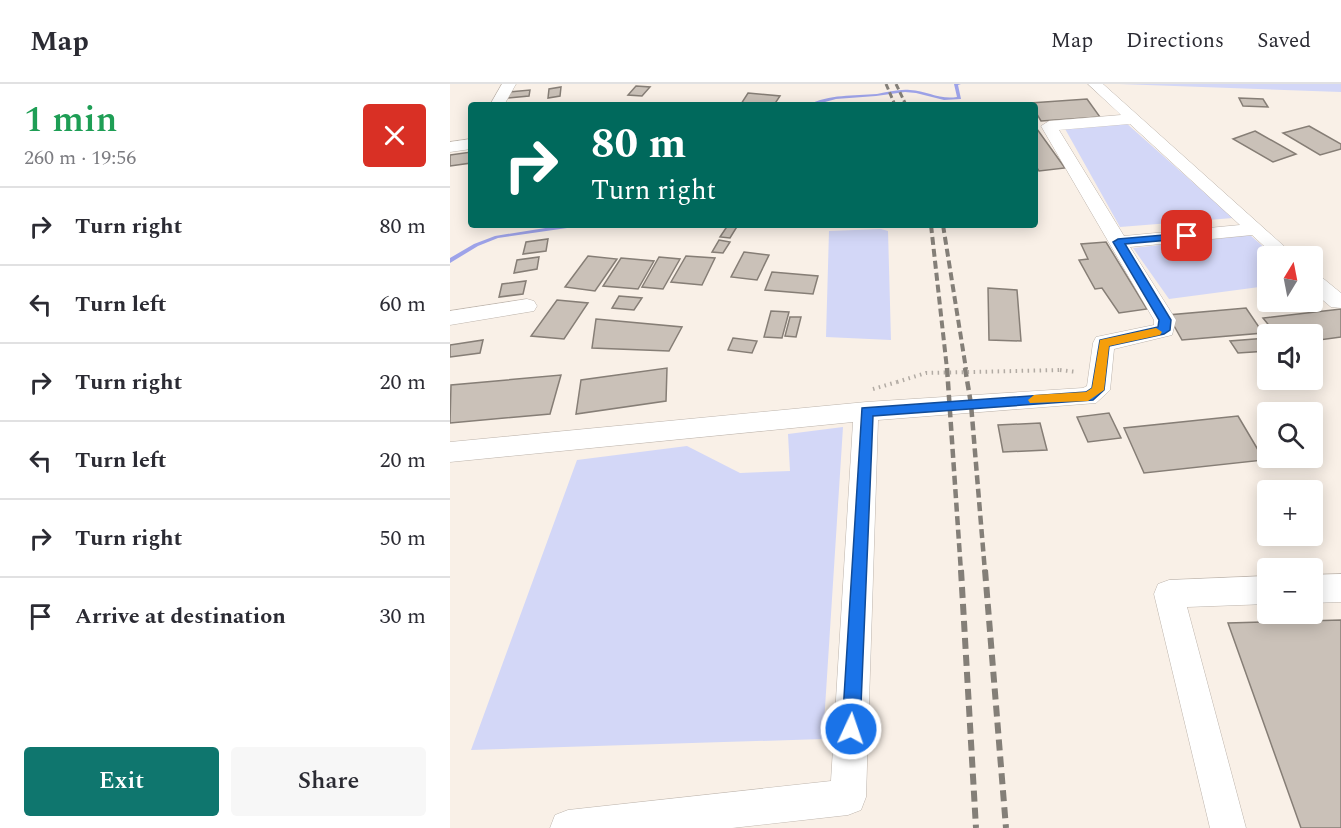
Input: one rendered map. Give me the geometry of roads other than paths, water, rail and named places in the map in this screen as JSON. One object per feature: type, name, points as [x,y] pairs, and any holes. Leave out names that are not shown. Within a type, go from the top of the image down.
[{"type":"street","points":[[499,102],[509,84]]},
{"type":"street","points":[[1095,84],[1275,246]]},
{"type":"street","points":[[450,452],[867,411],[1088,397],[1098,390],[1104,343],[1164,330],[1165,320],[1049,126],[1132,119]]},
{"type":"street","points":[[450,147],[468,144]]},
{"type":"street","points":[[1118,242],[1256,229]]},
{"type":"street","points":[[1323,289],[1338,302]]},
{"type":"street","points":[[450,318],[527,306]]},
{"type":"street","points":[[568,828],[848,797],[867,411]]},
{"type":"street","points":[[1323,589],[1341,588]]},
{"type":"street","points":[[1228,828],[1169,594],[1257,590]]},
{"type":"waterway","points":[[819,102],[850,96],[905,91],[944,99],[959,98],[956,84],[959,84]]},
{"type":"waterway","points":[[450,261],[476,245],[497,237],[555,228]]},
{"type":"railway","points":[[886,84],[894,102]]},
{"type":"railway","points":[[896,84],[905,102]]},
{"type":"railway","points":[[931,228],[947,369]]},
{"type":"railway","points":[[943,228],[966,369]]},
{"type":"railway","points":[[947,368],[961,572]]},
{"type":"railway","points":[[965,368],[971,404],[985,572]]},
{"type":"railway","points":[[961,570],[976,828]]},
{"type":"railway","points":[[985,570],[1006,828]]}]
